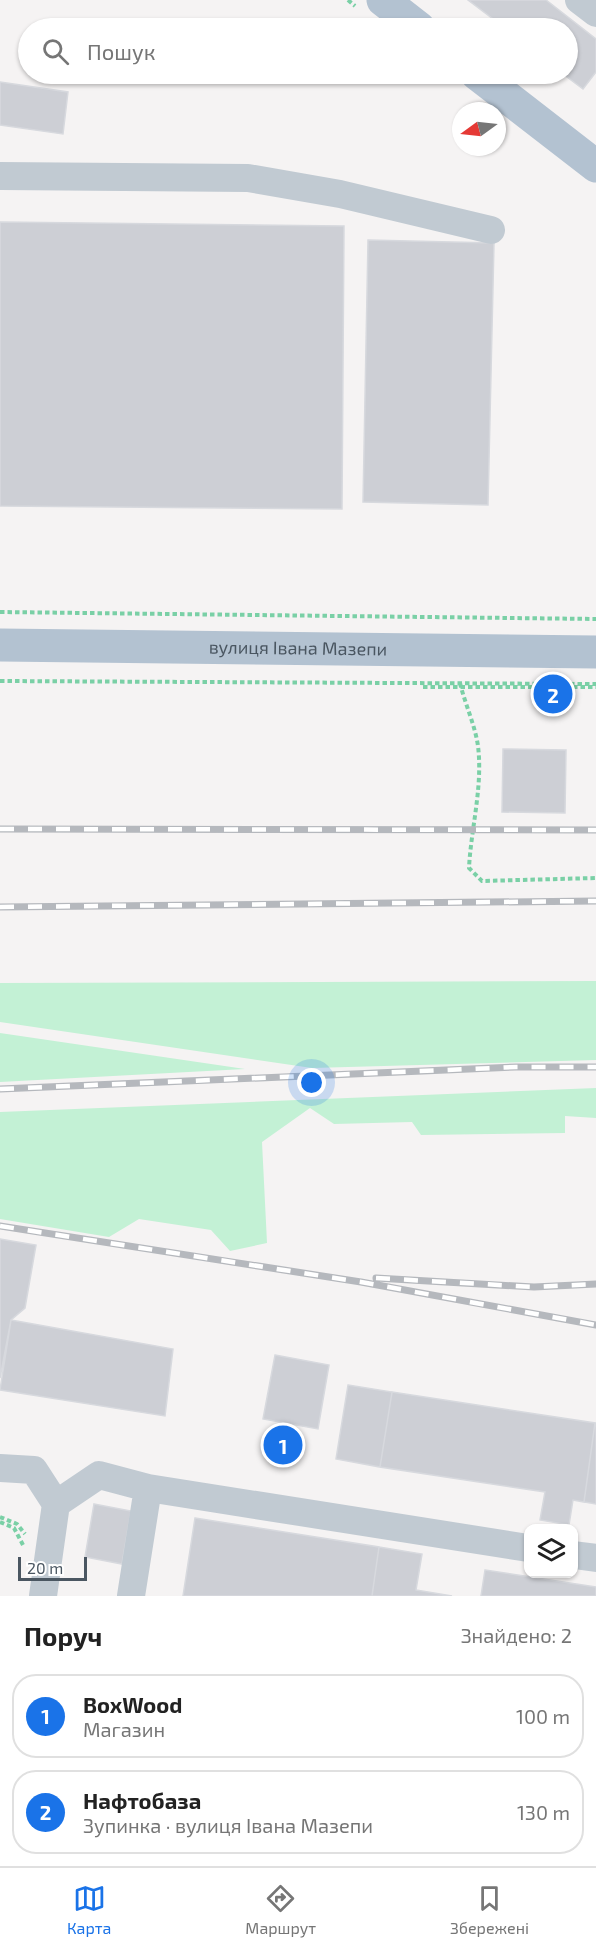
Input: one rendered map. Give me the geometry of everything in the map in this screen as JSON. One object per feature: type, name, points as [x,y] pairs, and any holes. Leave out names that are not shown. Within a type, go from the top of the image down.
[{"type":"main road","points":[[383,0],[406,18]]},
{"type":"main road","points":[[491,84],[592,154]]},
{"type":"main road","name":"вулиця Івана Мазепи","points":[[0,645],[596,651]]},
{"type":"street","points":[[579,0],[596,13]]},
{"type":"street","points":[[0,176],[248,178],[340,194],[491,230]]},
{"type":"street","points":[[0,1468],[34,1470],[56,1504],[43,1596]]},
{"type":"street","points":[[56,1504],[99,1475],[148,1488],[524,1547]]},
{"type":"street","points":[[131,1596],[148,1488]]},
{"type":"street","points":[[578,1556],[596,1558]]},
{"type":"path","points":[[0,612],[596,619]]},
{"type":"path","points":[[0,681],[596,686]]},
{"type":"path","points":[[423,687],[460,685]]},
{"type":"path","points":[[460,685],[478,746],[477,800],[471,831],[469,868],[482,881],[596,878]]},
{"type":"path","points":[[0,1522],[14,1528],[25,1551]]},
{"type":"green space","points":[[596,981],[596,1060],[312,1068],[0,1022],[0,983]]},
{"type":"green space","points":[[0,1033],[245,1069],[0,1082]]},
{"type":"green space","points":[[596,1088],[596,1118],[565,1116],[565,1133],[421,1135],[412,1122],[334,1124],[310,1108],[262,1142],[267,1243],[230,1251],[211,1230],[139,1219],[109,1237],[0,1219],[0,1112]]},
{"type":"building","points":[[468,0],[546,0],[569,18],[492,18]]},
{"type":"building","points":[[578,25],[596,39],[596,72],[583,89],[576,84]]},
{"type":"building","points":[[0,82],[68,92],[63,134],[0,125]]},
{"type":"building","points":[[0,222],[344,226],[342,509],[0,506]]},
{"type":"building","points":[[368,240],[494,243],[488,505],[363,502]]},
{"type":"building","points":[[503,749],[566,750],[565,813],[502,812]]},
{"type":"building","points":[[0,1239],[36,1245],[25,1308],[11,1320],[0,1378]]},
{"type":"building","points":[[11,1320],[173,1349],[165,1416],[0,1390]]},
{"type":"building","points":[[275,1355],[329,1365],[318,1429],[263,1419]]},
{"type":"building","points":[[348,1385],[392,1392],[380,1467],[336,1459]]},
{"type":"building","points":[[392,1392],[595,1423],[584,1502],[573,1500],[569,1524],[540,1520],[545,1492],[380,1467]]},
{"type":"building","points":[[596,1423],[596,1504],[584,1502]]},
{"type":"building","points":[[94,1504],[131,1511],[122,1564],[85,1557]]},
{"type":"building","points":[[195,1518],[379,1547],[372,1596],[183,1596]]},
{"type":"building","points":[[379,1547],[422,1554],[416,1590],[452,1596],[372,1596]]},
{"type":"building","points":[[485,1570],[524,1576],[524,1578],[596,1587],[596,1596],[481,1596]]},
{"type":"railway","points":[[0,829],[596,830]]},
{"type":"railway","points":[[0,907],[596,901]]},
{"type":"railway","points":[[0,1089],[516,1067],[596,1067]]},
{"type":"railway","points":[[0,1226],[361,1282],[596,1325]]},
{"type":"railway","points":[[376,1278],[534,1287],[596,1284]]},
{"type":"place","name":"Нафтобаза","points":[[553,694]]},
{"type":"place","name":"BoxWood","points":[[283,1445]]}]
